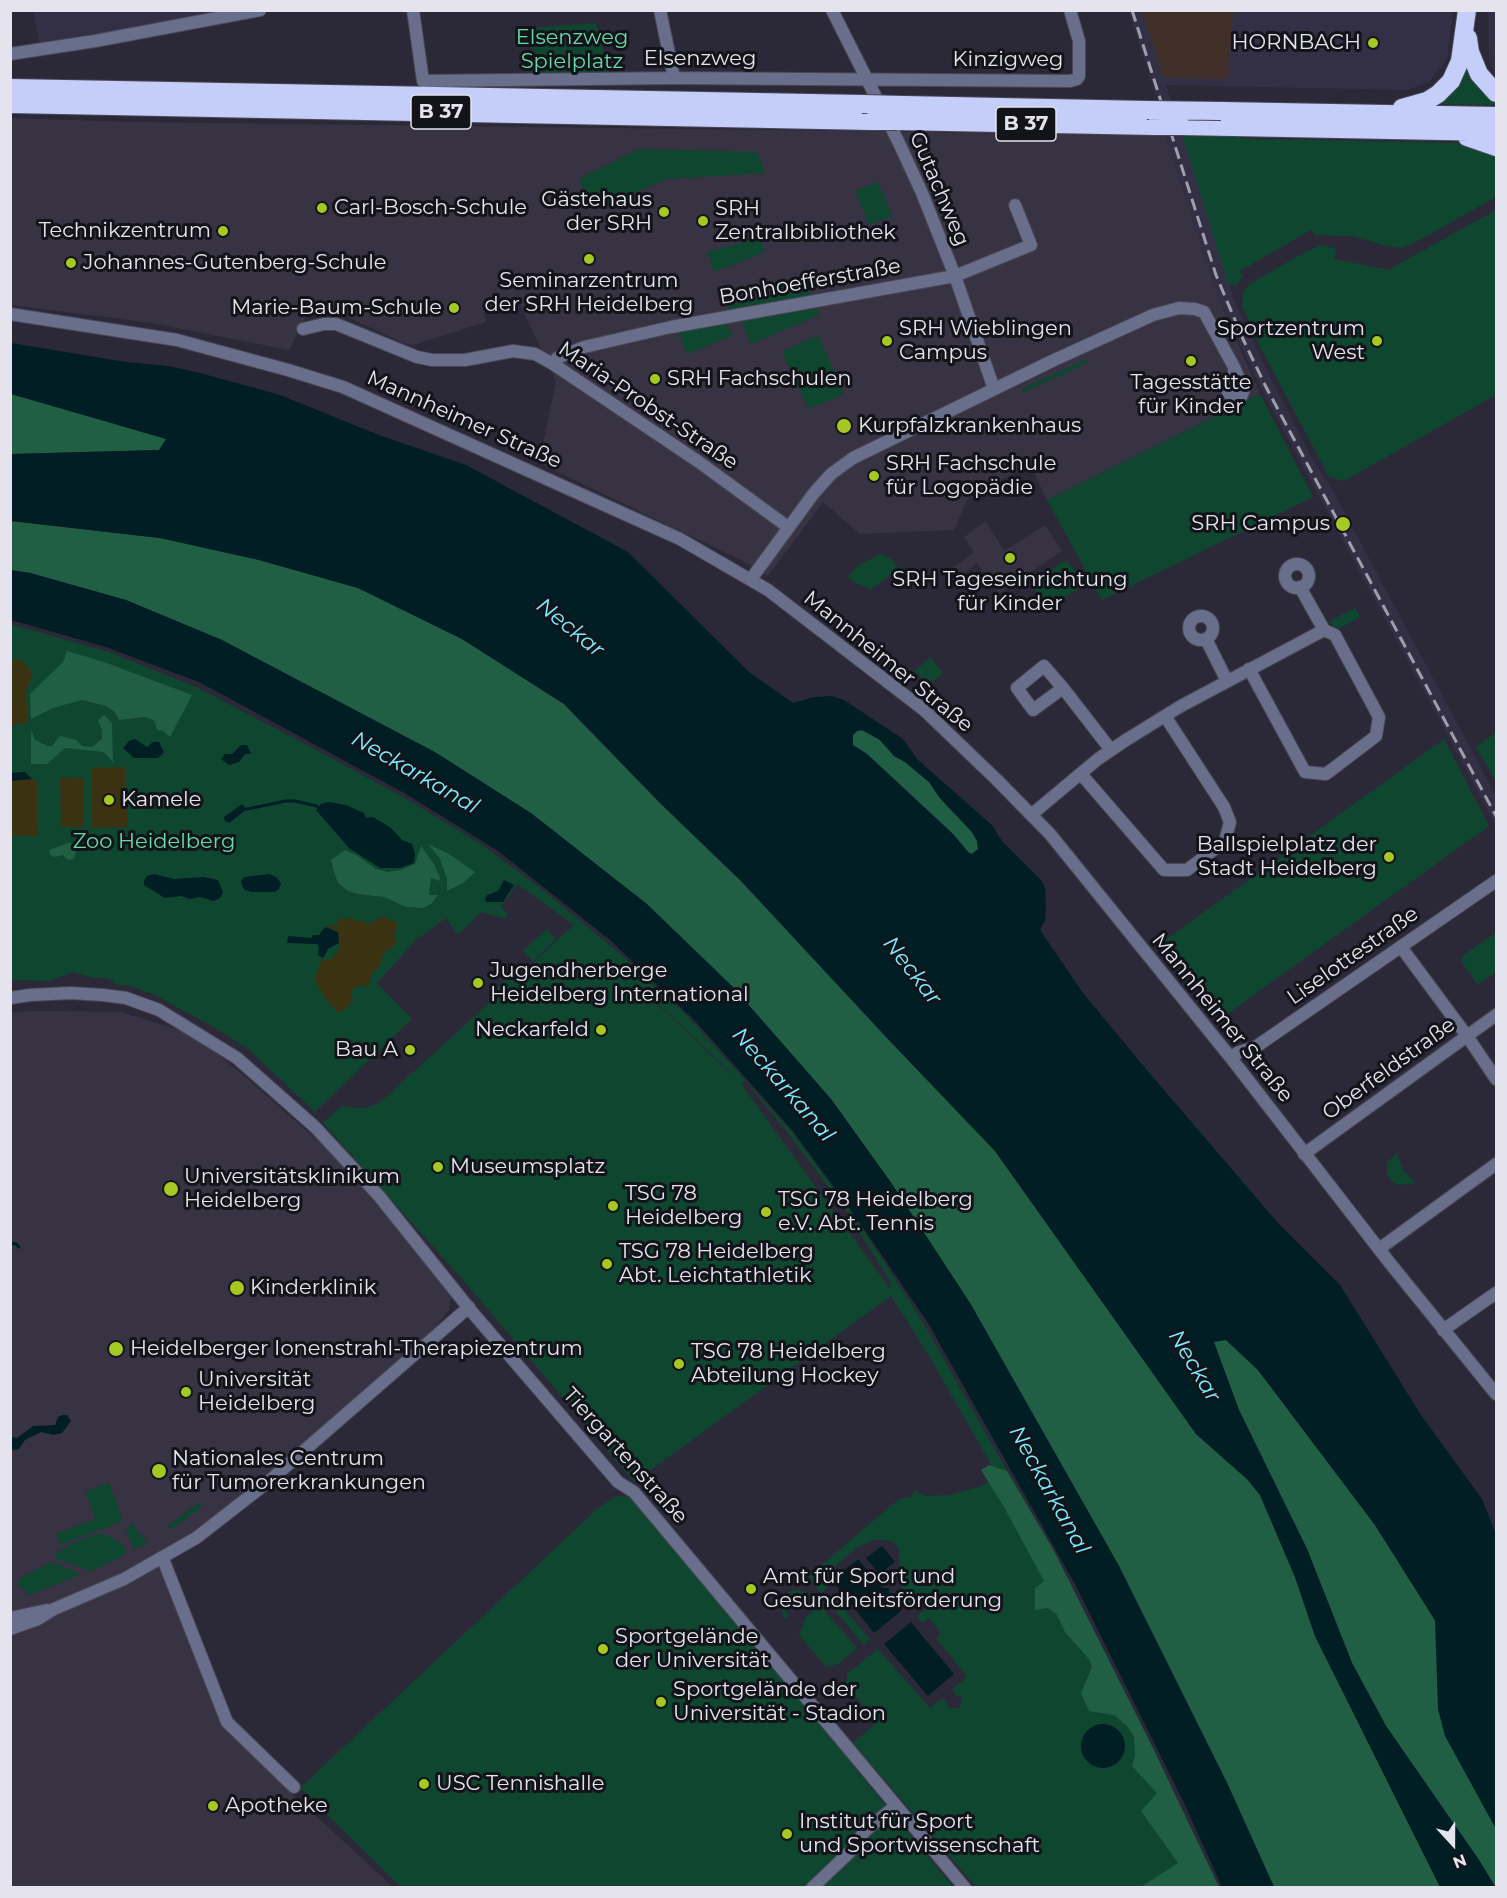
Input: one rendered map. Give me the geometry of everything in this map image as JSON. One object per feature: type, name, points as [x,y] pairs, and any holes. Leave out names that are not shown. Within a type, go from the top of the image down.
[{"type":"highway","points":[[1467,18],[1470,52],[1474,63],[1487,85],[1497,93]]},
{"type":"highway","name":"B 37","points":[[1380,114],[1427,101],[1444,88],[1457,71],[1467,18]]},
{"type":"highway","name":"B 37","points":[[10,88],[862,104],[900,113],[1151,118],[1221,111],[1497,116]]},
{"type":"highway","name":"B 37","points":[[10,104],[872,122],[900,113]]},
{"type":"highway","name":"B 37","points":[[1151,118],[1181,126],[1497,132]]},
{"type":"highway","points":[[1448,131],[1497,147]]},
{"type":"street","points":[[10,54],[95,41],[260,10]]},
{"type":"street","name":"Elsenzweg","points":[[413,10],[423,81],[674,78],[867,79]]},
{"type":"street","points":[[660,10],[674,78]]},
{"type":"street","name":"Gutachweg","points":[[832,10],[912,172],[955,276],[994,389]]},
{"type":"street","name":"Kinzigweg","points":[[867,79],[1074,80],[1079,76],[1080,40],[1070,10]]},
{"type":"street","name":"Bonhoefferstraße","points":[[553,364],[557,358],[584,347],[671,327],[955,276],[1031,245],[1015,205]]},
{"type":"street","points":[[751,579],[824,482],[853,458],[1142,320],[1179,308],[1204,312],[1234,367]]},
{"type":"street","name":"Mannheimer Straße","points":[[10,314],[177,340],[343,387],[680,539],[751,579],[924,710],[1055,840],[1231,1058],[1443,1330],[1497,1394]]},
{"type":"street","name":"Maria-Probst-Straße","points":[[303,329],[336,324],[417,357],[432,360],[465,360],[503,352],[521,351],[535,354],[699,462],[788,527]]},
{"type":"street","points":[[1249,669],[1305,772],[1326,774],[1376,736],[1379,717],[1335,635],[1324,630],[1300,587]]},
{"type":"street","points":[[1032,815],[1111,750],[1227,681],[1324,630]]},
{"type":"street","points":[[1206,639],[1227,681]]},
{"type":"street","points":[[1063,688],[1111,750]]},
{"type":"street","points":[[1081,774],[1164,870],[1187,870],[1225,841],[1230,822],[1224,807],[1165,716]]},
{"type":"street","name":"Liselottestraße","points":[[1231,1058],[1237,1053],[1257,1046],[1497,881]]},
{"type":"street","points":[[1401,947],[1497,1079]]},
{"type":"street","name":"Tiergartenstraße","points":[[10,999],[30,995],[70,993],[126,998],[159,1010],[225,1049],[318,1131],[379,1196],[469,1307],[618,1482],[634,1492],[964,1887]]},
{"type":"street","name":"Oberfeldstraße","points":[[1304,1154],[1497,1015]]},
{"type":"street","points":[[1379,1249],[1497,1164]]},
{"type":"street","points":[[1443,1330],[1497,1293]]},
{"type":"street","points":[[10,1629],[38,1619],[54,1609],[115,1584],[163,1559],[196,1538],[243,1503],[469,1307]]},
{"type":"street","points":[[163,1559],[227,1722],[294,1787]]},
{"type":"street","points":[[10,1618],[34,1611],[54,1609]]},
{"type":"street","points":[[812,1887],[853,1849],[864,1832],[896,1806]]},
{"type":"shaded area","points":[[33,11],[211,11],[213,24],[40,45]]},
{"type":"shaded area","points":[[1128,11],[1453,11],[1447,59],[1429,82],[1407,90],[1166,85],[1171,101],[1158,100]]},
{"type":"shaded area","points":[[1142,11],[1233,11],[1228,79],[1164,78]]},
{"type":"shaded area","points":[[1488,11],[1496,11],[1496,75],[1489,59]]},
{"type":"shaded area","name":"SRH Wieblingen Campus","points":[[11,118],[132,122],[1165,135],[1218,298],[1260,394],[1047,500],[1030,464],[967,500],[954,530],[860,534],[823,502],[768,576],[743,561],[539,463],[556,381],[519,302],[484,312],[486,322],[413,345],[405,344],[314,301],[289,350],[152,323],[11,305]]},
{"type":"shaded area","points":[[1182,134],[1236,305],[1313,460],[1334,493],[1496,796],[1496,825],[1262,390],[1218,298],[1165,135]]},
{"type":"shaded area","name":"SRH Tageseinrichtung für Kinder","points":[[986,521],[1004,551],[1045,525],[1062,551],[999,594],[977,563],[953,583],[946,573],[974,552],[964,537]]},
{"type":"shaded area","name":"Universität Heidelberg","points":[[10,1012],[121,1012],[195,1035],[336,1157],[450,1290],[449,1310],[429,1335],[242,1496],[193,1533],[153,1558],[161,1569],[223,1724],[292,1794],[393,1887],[11,1887]]},
{"type":"green space","name":"Elsenzweg Spielplatz","points":[[596,23],[609,73],[534,75],[531,28]]},
{"type":"green space","points":[[1467,59],[1496,97],[1496,105],[1431,104]]},
{"type":"green space","points":[[1182,134],[1211,134],[1250,139],[1466,143],[1496,155],[1496,197],[1416,242],[1401,248],[1351,236],[1315,235],[1311,230],[1240,271],[1243,277],[1235,286],[1228,284]]},
{"type":"green space","points":[[639,149],[757,152],[765,173],[667,179],[593,210],[579,179]]},
{"type":"green space","points":[[878,182],[892,216],[869,225],[855,191]]},
{"type":"green space","name":"Sportzentrum West","points":[[1496,210],[1496,395],[1344,481],[1329,477],[1253,333],[1242,305],[1243,292],[1250,284],[1303,253],[1322,245],[1336,249],[1334,259],[1388,270]]},
{"type":"green space","points":[[760,238],[765,252],[714,272],[707,252]]},
{"type":"green space","points":[[803,278],[812,298],[730,313],[727,307]]},
{"type":"green space","points":[[815,304],[819,315],[751,344],[740,317]]},
{"type":"green space","points":[[725,320],[732,336],[687,354],[677,329]]},
{"type":"green space","points":[[818,335],[844,394],[809,409],[782,352]]},
{"type":"green space","points":[[1086,359],[1089,362],[1023,393],[1022,389]]},
{"type":"green space","points":[[10,394],[167,439],[159,450],[11,454]]},
{"type":"green space","points":[[1260,394],[1313,497],[1102,600],[1047,500]]},
{"type":"green space","points":[[10,521],[160,538],[259,560],[358,588],[462,639],[564,704],[660,803],[741,881],[995,1151],[1196,1434],[1248,1480],[1260,1495],[1295,1577],[1315,1636],[1440,1887],[1274,1887],[1228,1785],[1119,1566],[970,1303],[892,1184],[831,1099],[732,986],[222,640],[126,600],[30,573],[11,570]]},
{"type":"green space","points":[[880,554],[890,558],[899,569],[871,589],[847,577],[858,566]]},
{"type":"green space","points":[[1066,560],[1085,584],[1048,609],[1031,584]]},
{"type":"green space","points":[[1355,608],[1360,617],[1335,631],[1330,621]]},
{"type":"green space","name":"Zoo Heidelberg","points":[[10,624],[112,653],[198,688],[307,745],[403,797],[479,843],[539,887],[619,953],[687,1016],[791,1131],[852,1213],[924,1324],[1007,1471],[992,1466],[929,1356],[891,1296],[634,1482],[470,1288],[323,1123],[342,1106],[362,1108],[378,1104],[499,994],[495,990],[510,975],[515,979],[574,925],[517,884],[501,907],[508,914],[505,919],[481,912],[458,935],[446,918],[416,940],[377,983],[412,1019],[315,1112],[247,1048],[155,995],[130,986],[115,984],[109,978],[93,978],[73,972],[49,981],[11,980]],"holes":[[[628,976],[720,1062],[737,1080]],[[745,1081],[788,1133],[846,1211],[890,1281],[891,1290],[741,1084]]]},
{"type":"green space","points":[[67,651],[104,662],[192,695],[170,737],[163,731],[157,730],[155,721],[151,719],[144,717],[119,720],[115,712],[106,706],[82,700],[53,708],[31,719],[30,694],[63,662]]},
{"type":"green space","points":[[930,657],[943,673],[928,686],[915,671]]},
{"type":"green space","points":[[104,715],[112,723],[113,762],[104,752],[65,748],[47,764],[31,764],[31,730],[35,740],[48,746],[52,746],[60,736],[76,740],[82,746],[92,747],[102,739],[102,730],[98,720]]},
{"type":"green space","points":[[862,730],[880,740],[894,756],[929,782],[945,804],[972,832],[978,849],[972,854],[969,853],[953,834],[867,754],[853,745],[853,735]]},
{"type":"green space","points":[[1496,732],[1496,782],[1476,747]]},
{"type":"green space","points":[[1444,739],[1489,826],[1223,1017],[1164,941]]},
{"type":"green space","points":[[68,843],[76,844],[74,859],[68,860],[63,855],[55,857],[50,855],[49,850]]},
{"type":"green space","points":[[428,844],[449,854],[475,872],[463,883],[447,891],[447,879],[440,859]]},
{"type":"green space","points":[[421,846],[434,864],[440,878],[439,881],[431,878],[429,895],[438,895],[431,904],[423,908],[406,907],[384,897],[348,891],[338,883],[331,860],[345,850],[376,869],[388,872],[401,870],[415,864]]},
{"type":"green space","points":[[546,929],[556,939],[533,961],[523,951]]},
{"type":"green space","points":[[1495,933],[1496,972],[1478,985],[1462,959],[1464,955]]},
{"type":"green space","points":[[1397,1153],[1403,1171],[1416,1183],[1399,1185],[1387,1174],[1387,1162]]},
{"type":"green space","points":[[1226,1340],[1258,1370],[1375,1525],[1496,1718],[1496,1887],[1386,1726],[1352,1663],[1307,1549],[1239,1410],[1213,1341]]},
{"type":"green space","points":[[989,1465],[1007,1471],[1054,1551],[1151,1744],[1219,1887],[1141,1887],[1178,1863],[1141,1811],[1157,1793],[1132,1766],[1135,1756],[1134,1736],[1126,1725],[1114,1715],[1089,1711],[1081,1693],[1092,1667],[1089,1659],[1065,1632],[1057,1615],[1048,1608],[1035,1610],[1035,1588],[1044,1581],[981,1470]]},
{"type":"green space","points":[[999,1477],[1067,1597],[1199,1863],[1163,1887],[976,1887],[853,1743],[877,1722],[845,1685],[847,1674],[878,1649],[930,1708],[943,1698],[949,1708],[960,1707],[962,1697],[960,1695],[958,1697],[952,1689],[967,1677],[936,1638],[941,1633],[929,1618],[922,1623],[916,1616],[927,1609],[925,1600],[917,1598],[908,1606],[904,1601],[899,1552],[897,1545],[891,1541],[877,1539],[859,1546],[823,1577],[822,1581],[828,1587],[821,1593],[812,1583],[811,1574],[899,1499],[911,1497],[915,1491],[926,1496],[950,1495],[979,1487]]},
{"type":"green space","points":[[109,1482],[123,1521],[60,1545],[56,1534],[95,1519],[85,1492]]},
{"type":"green space","name":"Sportgelände der Universität","points":[[616,1496],[632,1497],[953,1887],[401,1887],[300,1788],[597,1509]]},
{"type":"green space","points":[[200,1502],[202,1507],[170,1530],[167,1526]]},
{"type":"green space","points":[[131,1523],[147,1542],[135,1549],[126,1533]]},
{"type":"green space","points":[[102,1533],[122,1543],[126,1554],[91,1571],[55,1558],[54,1556],[59,1551],[70,1545]]},
{"type":"green space","points":[[51,1562],[77,1572],[79,1575],[30,1595],[18,1585],[19,1579]]},
{"type":"green space","points":[[804,1591],[812,1597],[808,1600],[796,1593],[789,1596],[784,1606],[789,1616],[785,1619],[780,1606],[789,1592]]},
{"type":"green space","points":[[832,1595],[870,1639],[864,1645],[826,1600]]},
{"type":"green space","points":[[820,1605],[857,1648],[838,1664],[826,1667],[799,1635],[806,1617]]},
{"type":"sand","points":[[15,659],[22,661],[33,673],[26,691],[28,723],[16,724],[11,728],[11,661]]},
{"type":"sand","name":"Kamele","points":[[123,767],[125,769],[128,827],[92,828],[92,768]]},
{"type":"sand","points":[[25,772],[37,783],[38,836],[11,836],[11,773]]},
{"type":"sand","points":[[60,777],[83,778],[83,827],[61,827]]},
{"type":"sand","points":[[386,917],[393,922],[398,922],[394,936],[397,943],[383,954],[381,964],[369,978],[371,982],[351,991],[353,1000],[338,1013],[325,998],[314,979],[322,959],[330,960],[340,948],[338,932],[328,927],[329,925],[338,926],[338,919],[354,918],[354,921],[365,921],[369,924]]},
{"type":"water","name":"Neckar","points":[[11,343],[126,362],[168,366],[280,395],[379,435],[466,465],[628,552],[749,672],[793,703],[814,697],[831,696],[844,700],[903,739],[918,760],[992,825],[1002,841],[1042,881],[1045,888],[1046,908],[1045,920],[1040,930],[1083,993],[1278,1223],[1340,1285],[1421,1415],[1482,1499],[1496,1534],[1496,1829],[1445,1736],[1438,1709],[1435,1620],[1375,1525],[1258,1370],[1226,1340],[1214,1342],[1239,1410],[1307,1549],[1352,1663],[1386,1726],[1479,1860],[1495,1887],[1440,1887],[1315,1636],[1295,1577],[1260,1495],[1248,1480],[1196,1434],[995,1151],[741,881],[660,803],[564,704],[462,639],[358,588],[259,560],[160,538],[11,521],[11,454],[159,450],[166,439],[11,394]],"holes":[[[862,730],[880,740],[894,756],[929,782],[939,797],[972,832],[978,849],[972,854],[969,853],[953,834],[867,754],[853,745],[853,735]]]},
{"type":"water","name":"Neckarkanal","points":[[10,570],[30,573],[126,600],[222,640],[435,752],[531,813],[647,904],[732,986],[831,1099],[892,1184],[970,1303],[1119,1566],[1228,1785],[1274,1887],[1222,1887],[1184,1803],[1076,1586],[928,1323],[853,1213],[792,1130],[696,1022],[610,940],[498,851],[406,794],[201,683],[106,647],[11,620]]},
{"type":"water","points":[[135,739],[147,747],[153,742],[159,742],[164,752],[158,758],[134,758],[123,748],[129,741]]},
{"type":"water","points":[[241,745],[247,745],[251,754],[245,754],[239,762],[229,765],[221,759],[225,754],[232,754]]},
{"type":"water","points":[[25,772],[32,779],[11,781],[11,773]]},
{"type":"water","points":[[329,802],[346,805],[364,813],[366,818],[373,817],[391,828],[402,840],[412,844],[415,854],[414,863],[400,868],[380,868],[349,848],[316,810],[321,804]]},
{"type":"water","points":[[242,804],[247,809],[229,823],[225,821],[224,817]]},
{"type":"water","points":[[154,874],[174,879],[204,877],[218,880],[223,892],[220,898],[214,901],[200,897],[165,898],[144,885],[147,876]]},
{"type":"water","points":[[269,874],[281,883],[275,892],[252,892],[245,890],[242,886],[241,881],[244,877]]},
{"type":"water","points":[[504,880],[514,885],[503,902],[486,902],[487,895],[498,891]]},
{"type":"water","points":[[325,927],[338,932],[339,943],[329,948],[323,958],[318,955],[317,944],[287,943],[288,936],[311,938],[313,935],[319,935]]},
{"type":"water","points":[[67,1415],[71,1421],[62,1433],[54,1435],[41,1432],[25,1440],[19,1449],[11,1450],[11,1437],[17,1438],[33,1426],[55,1425],[58,1417]]},
{"type":"water","points":[[882,1546],[895,1562],[879,1574],[866,1558]]},
{"type":"water","points":[[858,1559],[882,1588],[889,1588],[889,1595],[901,1611],[874,1633],[832,1580]]},
{"type":"water","points":[[911,1622],[954,1674],[928,1696],[884,1644]]},
{"type":"water","points":[[1103,1724],[1112,1725],[1119,1730],[1124,1737],[1124,1755],[1119,1762],[1112,1767],[1103,1768],[1094,1767],[1087,1762],[1082,1755],[1081,1746],[1082,1737],[1087,1730],[1094,1725]]},
{"type":"waterway","points":[[247,809],[286,801],[317,806]]},
{"type":"waterway","points":[[10,1243],[19,1247]]},
{"type":"railway","points":[[1132,10],[1216,275],[1243,339],[1266,387],[1496,816]]},
{"type":"place","name":"HORNBACH","points":[[1373,43]]},
{"type":"place","name":"Carl-Bosch-Schule","points":[[322,208]]},
{"type":"place","name":"Gästehaus der SRH","points":[[664,212]]},
{"type":"place","name":"SRH Zentralbibliothek","points":[[703,221]]},
{"type":"place","name":"Technikzentrum","points":[[223,231]]},
{"type":"place","name":"Seminarzentrum der SRH Heidelberg","points":[[589,259]]},
{"type":"place","name":"Johannes-Gutenberg-Schule","points":[[71,263]]},
{"type":"place","name":"Marie-Baum-Schule","points":[[454,308]]},
{"type":"place","name":"SRH Wieblingen Campus","points":[[887,341]]},
{"type":"place","name":"Sportzentrum West","points":[[1377,341]]},
{"type":"place","name":"Tagesstätte für Kinder","points":[[1191,361]]},
{"type":"place","name":"SRH Fachschulen","points":[[655,379]]},
{"type":"place","name":"Kurpfalzkrankenhaus","points":[[844,426]]},
{"type":"place","name":"SRH Fachschule für Logopädie","points":[[874,476]]},
{"type":"place","name":"SRH Campus","points":[[1343,524]]},
{"type":"place","name":"SRH Tageseinrichtung für Kinder","points":[[1010,558]]},
{"type":"place","name":"Kamele","points":[[109,800]]},
{"type":"place","name":"Ballspielplatz der Stadt Heidelberg","points":[[1389,857]]},
{"type":"place","name":"Jugendherberge Heidelberg International","points":[[478,983]]},
{"type":"place","name":"Neckarfeld","points":[[601,1030]]},
{"type":"place","name":"Bau A","points":[[410,1050]]},
{"type":"place","name":"Museumsplatz","points":[[438,1167]]},
{"type":"place","name":"Universitätsklinikum Heidelberg","points":[[171,1189]]},
{"type":"place","name":"TSG 78 Heidelberg","points":[[613,1206]]},
{"type":"place","name":"TSG 78 Heidelberg e.V. Abt. Tennis","points":[[766,1212]]},
{"type":"place","name":"TSG 78 Heidelberg Abt. Leichtathletik","points":[[607,1264]]},
{"type":"place","name":"Kinderklinik","points":[[237,1288]]},
{"type":"place","name":"Heidelberger Ionenstrahl-Therapiezentrum","points":[[116,1349]]},
{"type":"place","name":"TSG 78 Heidelberg Abteilung Hockey","points":[[679,1364]]},
{"type":"place","name":"Universität Heidelberg","points":[[186,1392]]},
{"type":"place","name":"Nationales Centrum für Tumorerkrankungen","points":[[159,1471]]},
{"type":"place","name":"Amt für Sport und Gesundheitsförderung","points":[[751,1589]]},
{"type":"place","name":"Sportgelände der Universität","points":[[603,1649]]},
{"type":"place","name":"Sportgelände der Universität - Stadion","points":[[661,1702]]},
{"type":"place","name":"USC Tennishalle","points":[[424,1784]]},
{"type":"place","name":"Apotheke","points":[[213,1806]]},
{"type":"place","name":"Institut für Sport und Sportwissenschaft","points":[[787,1834]]}]
